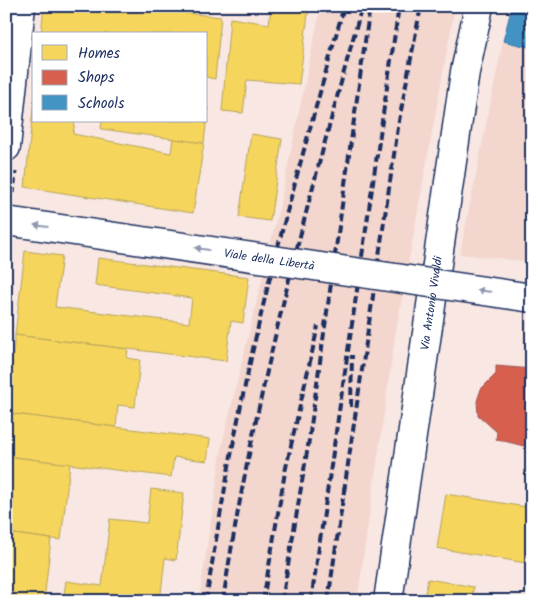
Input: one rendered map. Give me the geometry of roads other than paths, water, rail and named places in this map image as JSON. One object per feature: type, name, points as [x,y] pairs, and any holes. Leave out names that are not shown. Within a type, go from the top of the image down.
[{"type":"street","points":[[6,147],[21,6]]},
{"type":"street","name":"Via Antonio Vivaldi","points":[[388,601],[465,72],[479,6]]},
{"type":"street","name":"Viale della Libertà","points":[[6,221],[532,298]]},
{"type":"railway","points":[[206,601],[232,449],[261,314],[295,182],[344,6]]},
{"type":"railway","points":[[223,601],[235,526],[266,376],[302,228],[362,6]]},
{"type":"railway","points":[[282,601],[309,440],[370,6]]},
{"type":"railway","points":[[311,601],[399,6]]},
{"type":"railway","points":[[344,491],[399,121],[421,6]]},
{"type":"railway","points":[[263,601],[285,472],[318,326]]},
{"type":"railway","points":[[351,407],[352,355]]},
{"type":"railway","points":[[328,601],[345,484]]}]
